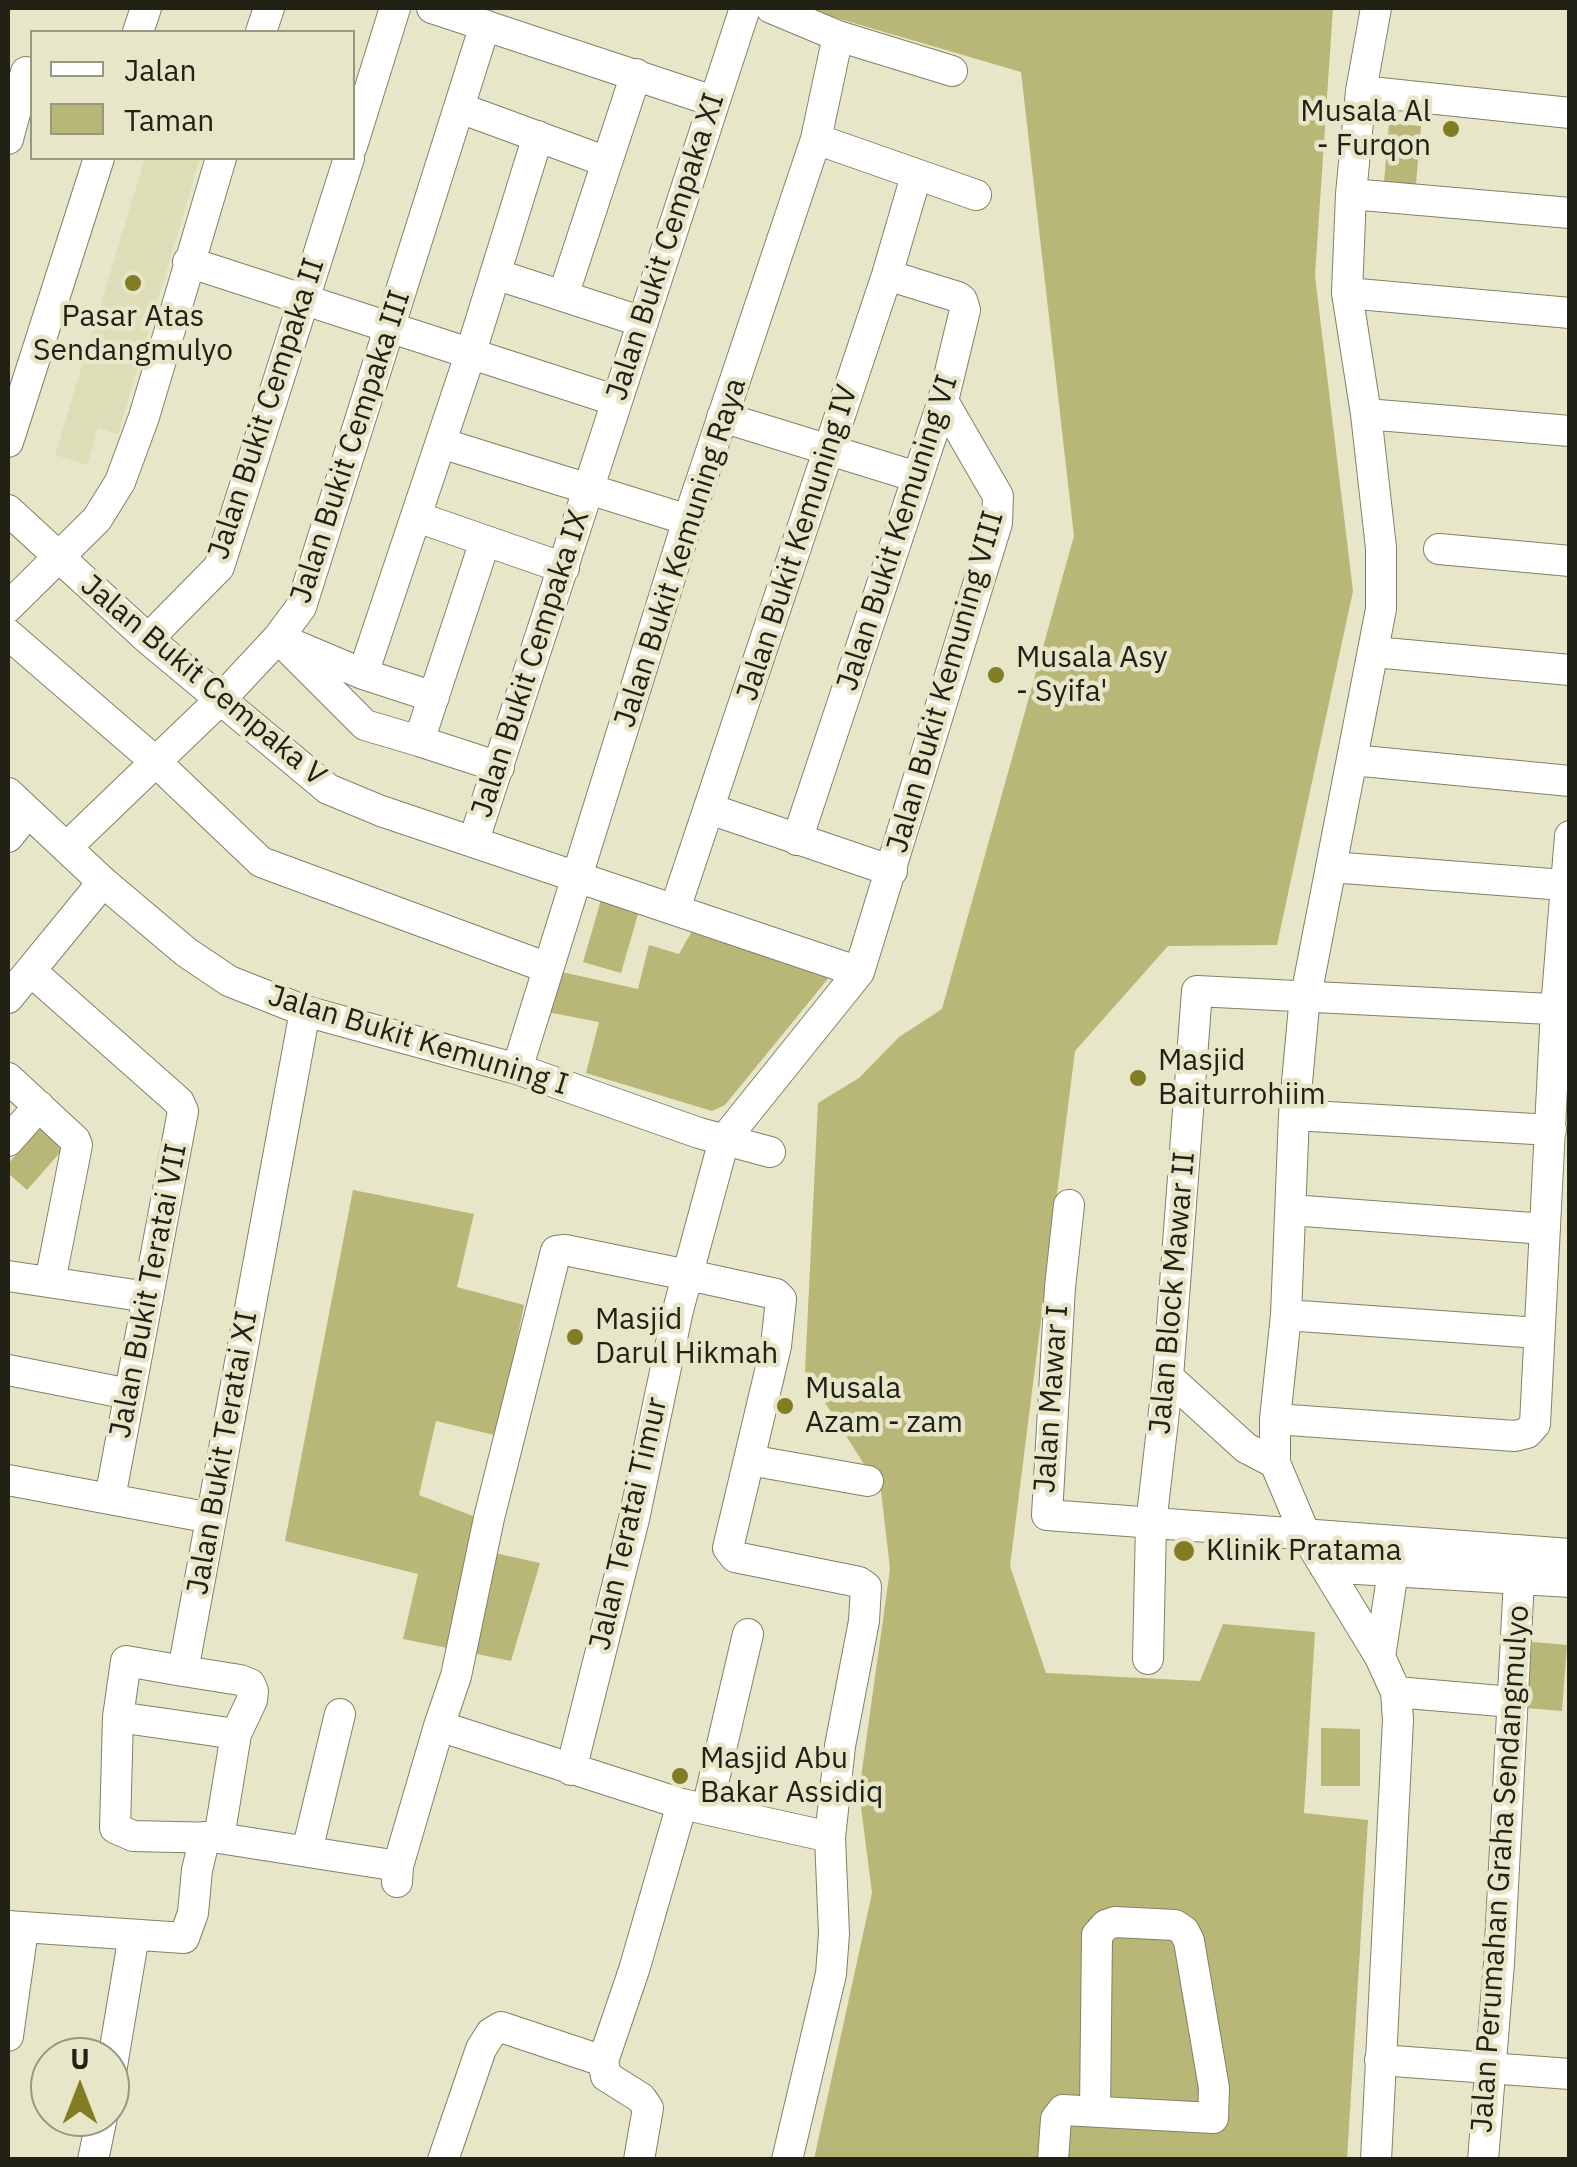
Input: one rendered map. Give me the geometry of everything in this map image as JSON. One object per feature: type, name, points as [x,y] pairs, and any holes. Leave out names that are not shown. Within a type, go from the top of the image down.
[{"type":"street","points":[[355,136],[395,8]]},
{"type":"street","points":[[432,8],[713,100]]},
{"type":"street","name":"Jalan Bukit Cempaka XI","points":[[588,487],[745,8]]},
{"type":"street","points":[[771,8],[838,36],[952,71]]},
{"type":"street","points":[[1376,8],[1360,91],[1347,293],[1381,548],[1381,608],[1306,996],[1294,1114],[1286,1316],[1275,1419],[1275,1463],[1304,1534],[1380,1657],[1396,1692],[1398,1720],[1376,2160]]},
{"type":"street","name":"Jalan Bukit Cempaka III","points":[[67,848],[221,699],[301,607],[486,25]]},
{"type":"street","name":"Jalan Bukit Kemuning Raya","points":[[517,1070],[688,520],[816,138],[838,36]]},
{"type":"street","points":[[8,138],[22,71]]},
{"type":"street","points":[[562,296],[636,74]]},
{"type":"street","points":[[1360,91],[1570,112]]},
{"type":"street","points":[[460,108],[607,162]]},
{"type":"street","points":[[363,674],[442,443],[538,136]]},
{"type":"street","points":[[816,138],[976,195]]},
{"type":"street","points":[[8,442],[98,160]]},
{"type":"street","points":[[8,607],[97,519],[120,482],[144,417],[220,160]]},
{"type":"street","name":"Jalan Bukit Cempaka II","points":[[148,639],[219,567],[348,160]]},
{"type":"street","name":"Jalan Bukit Kemuning IV","points":[[675,909],[887,275],[916,176]]},
{"type":"street","points":[[1351,194],[1570,213]]},
{"type":"street","points":[[188,262],[617,402]]},
{"type":"street","points":[[495,274],[643,322]]},
{"type":"street","name":"Jalan Bukit Kemuning VI","points":[[797,840],[943,401],[961,334],[964,304],[950,294],[887,275]]},
{"type":"street","points":[[1347,293],[1570,313]]},
{"type":"street","name":"Jalan Bukit Kemuning VIII","points":[[859,972],[1000,510],[998,496],[943,401]]},
{"type":"street","points":[[1366,414],[1570,431]]},
{"type":"street","points":[[722,417],[917,477]]},
{"type":"street","points":[[442,443],[688,520]]},
{"type":"street","name":"Jalan Bukit Cempaka IX","points":[[474,840],[588,487]]},
{"type":"street","name":"Jalan Bukit Cempaka V","points":[[8,510],[148,639],[328,789],[381,811],[859,972]]},
{"type":"street","points":[[417,517],[564,568]]},
{"type":"street","points":[[418,741],[485,540]]},
{"type":"street","points":[[1439,549],[1570,561]]},
{"type":"street","points":[[8,634],[156,762],[261,862],[548,968]]},
{"type":"street","points":[[278,638],[363,674],[434,698]]},
{"type":"street","points":[[278,638],[366,725],[498,767]]},
{"type":"street","points":[[1374,652],[1570,670]]},
{"type":"street","points":[[1352,760],[1570,781]]},
{"type":"street","points":[[8,837],[18,802]]},
{"type":"street","name":"Jalan Bukit Kemuning I","points":[[18,802],[102,882],[228,981],[305,1011],[517,1070],[770,1152]]},
{"type":"street","points":[[710,809],[892,872]]},
{"type":"street","points":[[1275,1419],[1522,1436],[1535,1424],[1551,1130],[1563,1009],[1564,885],[1570,836]]},
{"type":"street","points":[[1331,867],[1564,885]]},
{"type":"street","points":[[8,998],[102,882]]},
{"type":"street","name":"Jalan Bukit Teratai VII","points":[[32,972],[181,1106],[183,1118],[110,1498]]},
{"type":"street","name":"Jalan Teratai Timur","points":[[571,1770],[634,1519],[687,1276],[724,1140],[859,972]]},
{"type":"street","name":"Jalan Block Mawar II","points":[[1148,1659],[1152,1524],[1168,1377],[1197,991],[1306,996]]},
{"type":"street","points":[[1306,996],[1563,1009]]},
{"type":"street","name":"Jalan Bukit Teratai XI","points":[[183,1671],[305,1011]]},
{"type":"street","points":[[8,1078],[77,1145],[50,1282]]},
{"type":"street","points":[[8,1140],[39,1106]]},
{"type":"street","points":[[1294,1114],[1551,1130]]},
{"type":"street","name":"Jalan Mawar I","points":[[1069,1206],[1060,1287],[1047,1515],[1304,1534]]},
{"type":"street","points":[[1291,1210],[1545,1229]]},
{"type":"street","points":[[9,2020],[15,1928],[184,1938],[193,1912],[197,1870],[212,1837],[236,1734],[252,1700],[250,1684],[126,1661],[118,1718],[115,1828],[133,1836],[212,1837],[307,1850],[398,1875],[456,1676],[489,1518],[554,1254],[566,1250],[776,1294],[781,1299],[776,1346],[728,1541],[731,1554],[735,1558],[862,1584],[867,1591],[840,1746],[830,1837],[834,1934],[831,1974],[787,2160]]},
{"type":"street","points":[[8,1276],[148,1297]]},
{"type":"street","points":[[1286,1316],[1538,1333]]},
{"type":"street","points":[[8,1370],[129,1394]]},
{"type":"street","points":[[1168,1377],[1246,1448],[1275,1463]]},
{"type":"street","points":[[750,1460],[868,1481]]},
{"type":"street","points":[[8,1480],[211,1518]]},
{"type":"street","name":"Jalan Perumahan Graha Sendangmulyo","points":[[1304,1534],[1395,1556],[1519,1578],[1570,1582]]},
{"type":"street","name":"Jalan Perumahan Graha Sendangmulyo","points":[[1324,1566],[1395,1556],[1570,1554]]},
{"type":"street","points":[[1380,1657],[1395,1556]]},
{"type":"street","name":"Jalan Perumahan Graha Sendangmulyo","points":[[1482,2160],[1519,1578]]},
{"type":"street","points":[[639,2160],[648,2108],[642,2098],[606,2076],[604,2060],[694,1807],[748,1634]]},
{"type":"street","points":[[1396,1692],[1512,1702]]},
{"type":"street","points":[[307,1850],[340,1714]]},
{"type":"street","points":[[118,1718],[236,1734]]},
{"type":"street","points":[[439,1726],[694,1807],[830,1837]]},
{"type":"street","points":[[1053,2160],[1056,2119],[1064,2110],[1228,2117],[1214,2088],[1190,1941],[1184,1930],[1175,1925],[1115,1922],[1106,1924],[1097,1935],[1096,2111]]},
{"type":"street","points":[[117,2037],[134,1935]]},
{"type":"street","points":[[443,2160],[481,2049],[501,2027],[604,2060]]},
{"type":"street","points":[[1380,2060],[1570,2074]]},
{"type":"shaded area","points":[[144,160],[199,160],[118,434],[98,428],[87,465],[55,455]]},
{"type":"green space","points":[[802,8],[1333,8],[1315,276],[1353,591],[1277,945],[1168,946],[1075,1051],[1010,1566],[1046,1673],[1200,1681],[1223,1624],[1315,1632],[1304,1813],[1368,1820],[1347,2159],[814,2159],[872,1893],[859,1792],[890,1569],[881,1491],[805,1371],[818,1103],[859,1078],[899,1037],[942,1009],[1074,536],[1021,72]]},
{"type":"green space","points":[[1389,123],[1421,126],[1416,184],[1384,182]]},
{"type":"green space","points":[[601,900],[639,911],[621,973],[583,962]]},
{"type":"green space","points":[[696,924],[831,975],[725,1105],[712,1111],[586,1073],[599,1022],[547,1012],[562,972],[638,989],[649,945],[679,954]]},
{"type":"green space","points":[[41,1126],[65,1147],[27,1190],[8,1173],[8,1164]]},
{"type":"green space","points":[[353,1190],[474,1214],[457,1287],[524,1305],[498,1436],[436,1421],[419,1495],[478,1518],[495,1553],[540,1563],[511,1661],[403,1639],[418,1574],[285,1541]]},
{"type":"green space","points":[[1532,1642],[1567,1645],[1562,1711],[1526,1708]]},
{"type":"green space","points":[[1321,1728],[1360,1729],[1360,1786],[1321,1786]]},
{"type":"place","name":"Musala Al - Furqon","points":[[1451,129]]},
{"type":"place","name":"Pasar Atas Sendangmulyo","points":[[133,283]]},
{"type":"place","name":"Musala Asy - Syifa'","points":[[996,675]]},
{"type":"place","name":"Masjid Baiturrohiim","points":[[1138,1078]]},
{"type":"place","name":"Masjid Darul Hikmah","points":[[575,1337]]},
{"type":"place","name":"Musala Azam - zam","points":[[785,1406]]},
{"type":"place","name":"Klinik Pratama","points":[[1184,1551]]},
{"type":"place","name":"Masjid Abu Bakar Assidiq","points":[[680,1776]]}]
